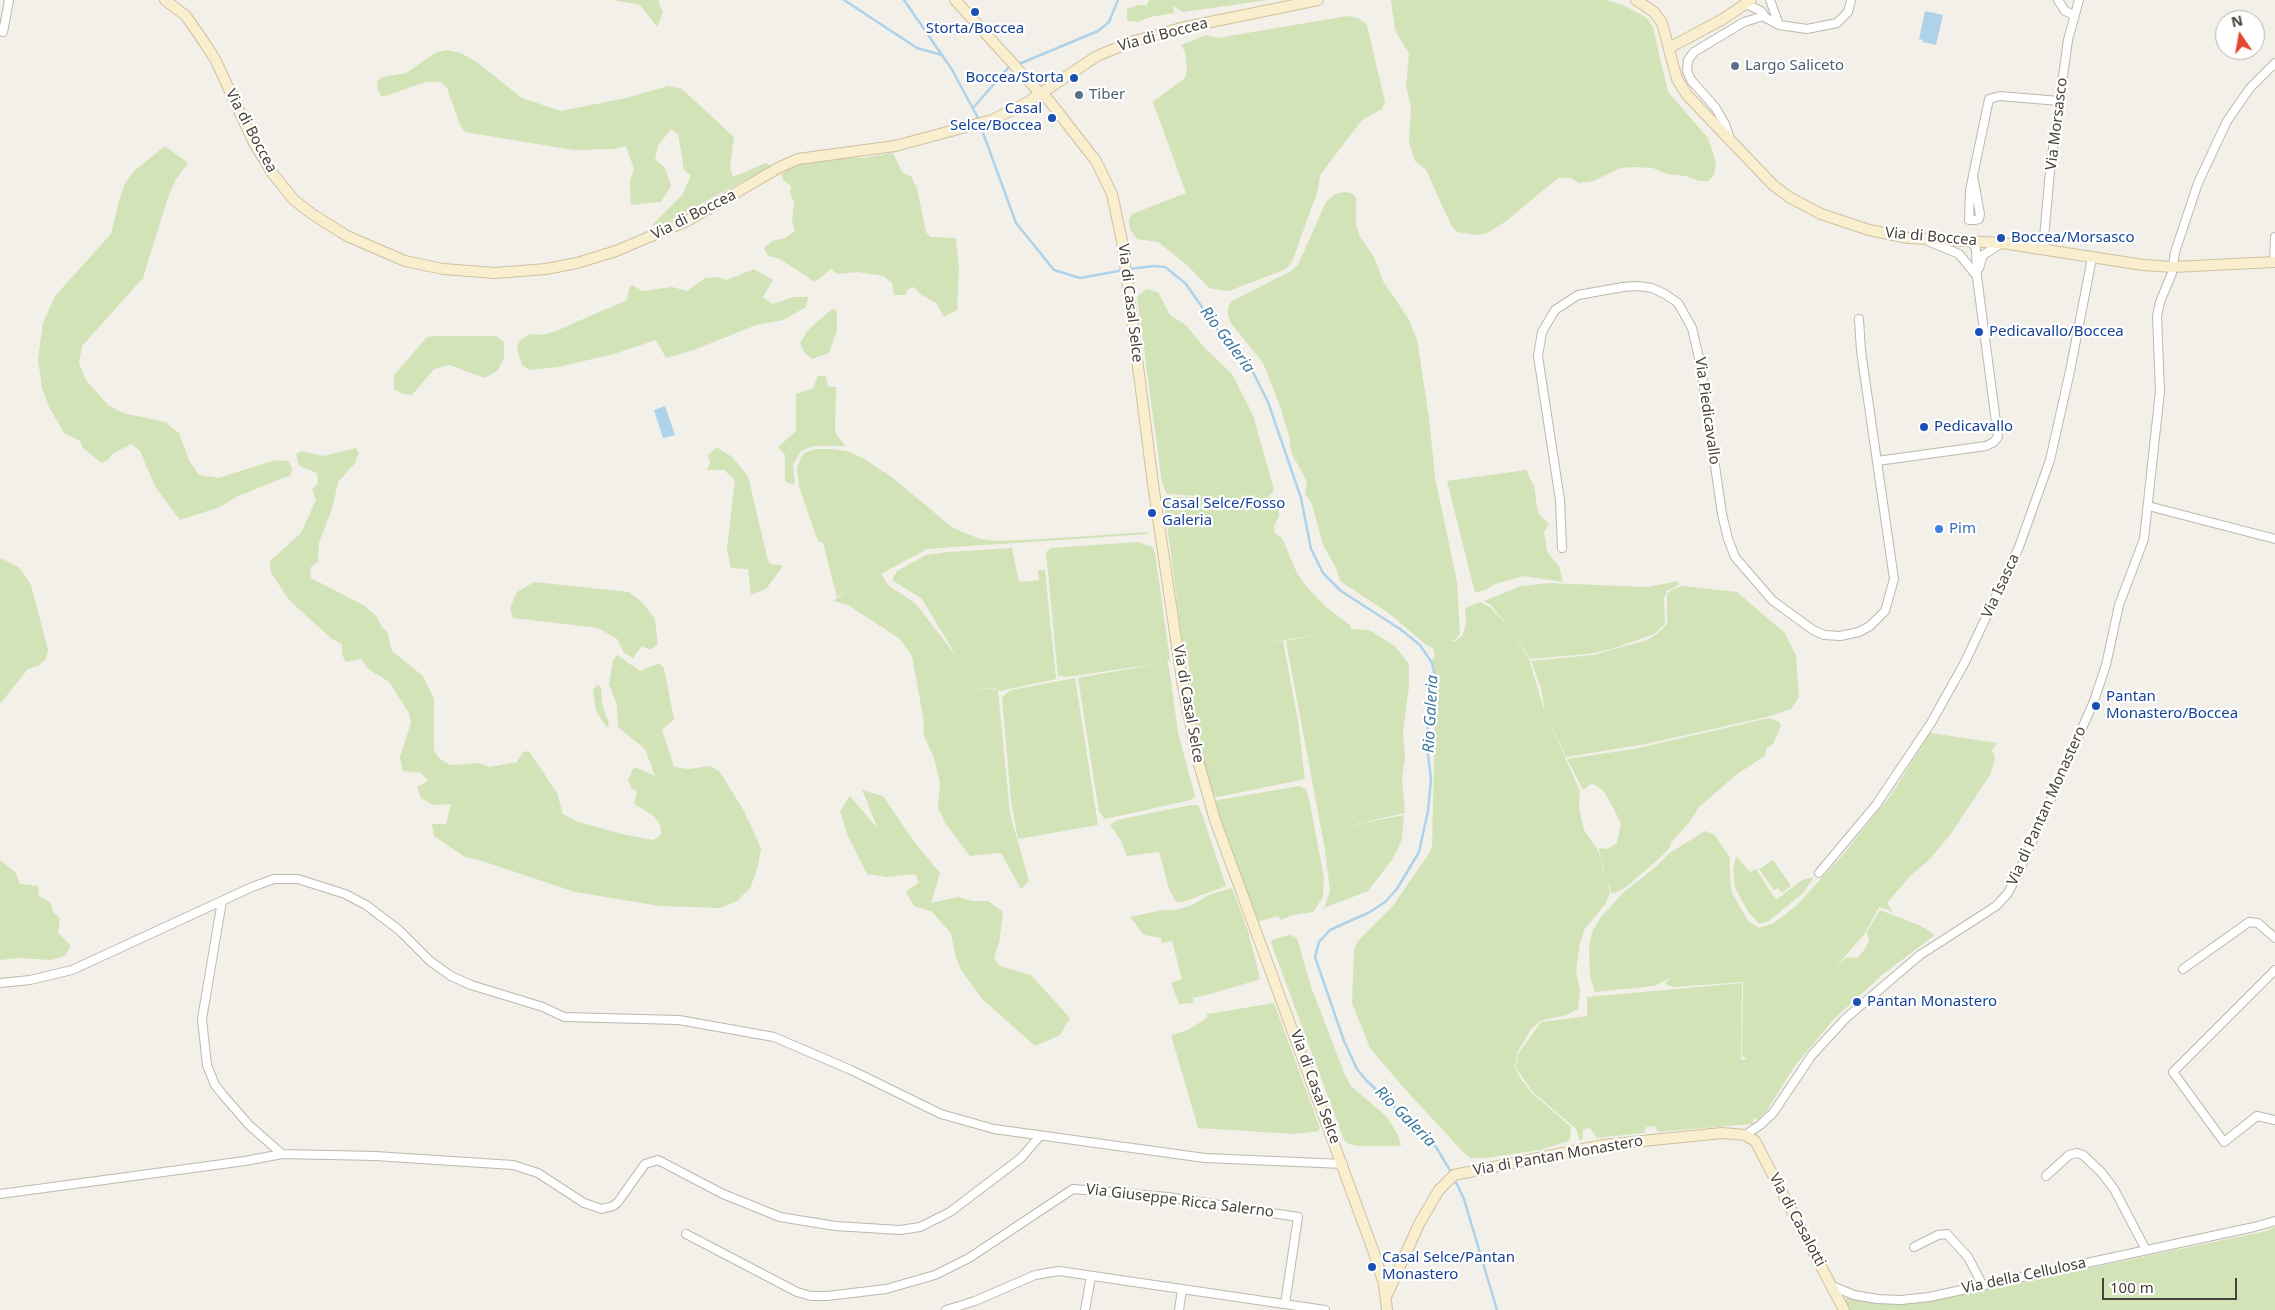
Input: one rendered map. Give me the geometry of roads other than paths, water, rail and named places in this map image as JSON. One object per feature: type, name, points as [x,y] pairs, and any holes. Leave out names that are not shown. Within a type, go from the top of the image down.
[{"type":"main road","name":"Via di Boccea","points":[[165,0],[186,16],[215,59],[254,143],[276,179],[294,200],[340,232],[378,251],[406,261],[443,269],[476,273],[511,273],[577,263],[616,251],[687,222],[780,167],[798,159],[896,146],[992,120],[1041,93],[1097,56],[1125,44],[1182,28],[1318,0]]},
{"type":"main road","name":"Via di Casal Selce","points":[[955,0],[1020,71],[1048,98],[1096,160],[1112,194],[1122,241],[1154,491],[1182,680],[1197,757],[1215,820],[1343,1164],[1382,1279],[1387,1310]]},
{"type":"main road","name":"Via di Boccea","points":[[1636,0],[1650,9],[1659,19],[1680,85],[1773,185],[1805,206],[1869,230],[1926,239],[2002,243],[2092,258],[2173,267],[2274,262]]},
{"type":"main road","points":[[1669,48],[1749,2]]},
{"type":"main road","name":"Via di Pantan Monastero","points":[[1386,1297],[1414,1234],[1439,1190],[1454,1175],[1603,1145],[1708,1134],[1745,1135]]},
{"type":"main road","name":"Via di Casalotti","points":[[1745,1135],[1752,1138],[1761,1151],[1844,1310]]},
{"type":"street","points":[[3,32],[9,0]]},
{"type":"street","points":[[1770,0],[1778,26]]},
{"type":"street","points":[[1749,2],[1778,26],[1807,29],[1831,25],[1848,12],[1850,0]]},
{"type":"street","points":[[2058,0],[2065,11],[2074,15]]},
{"type":"street","name":"Via Morsasco","points":[[2043,249],[2059,101],[2068,40],[2079,0]]},
{"type":"street","points":[[1729,136],[1722,118],[1688,75],[1688,60],[1694,52],[1744,22],[1764,16]]},
{"type":"street","name":"Via di Pantan Monastero","points":[[1745,1135],[1773,1113],[1812,1055],[1859,1006],[1916,958],[1988,912],[2008,893],[2057,788],[2103,676],[2119,605],[2144,539],[2160,391],[2158,316],[2173,267],[2175,252],[2198,183],[2227,120],[2250,88],[2275,63]]},
{"type":"street","points":[[1973,176],[1980,214],[1979,219],[1969,220],[1970,190],[1989,99],[2000,96],[2059,101]]},
{"type":"street","points":[[2274,262],[2275,237]]},
{"type":"street","points":[[1926,239],[1959,254],[1977,277]]},
{"type":"street","points":[[1877,461],[1986,446],[1997,439],[1999,428],[1977,277],[1976,249],[1971,241]]},
{"type":"street","points":[[1977,277],[1983,255],[2002,243]]},
{"type":"street","name":"Via Isasca","points":[[1819,872],[1876,805],[1931,723],[1965,662],[2020,547],[2050,460],[2092,258]]},
{"type":"street","name":"Via Piedicavallo","points":[[1562,548],[1561,509],[1538,347],[1543,328],[1551,315],[1567,301],[1584,293],[1638,286],[1665,294],[1681,306],[1688,317],[1696,342],[1720,507],[1730,545],[1743,569],[1772,600],[1801,622],[1824,635],[1840,636],[1862,631],[1885,611],[1894,579],[1861,351],[1860,319]]},
{"type":"street","points":[[2148,506],[2275,539]]},
{"type":"street","points":[[0,983],[30,980],[72,970],[269,881],[288,878],[303,880],[345,894],[366,905],[399,930],[430,961],[451,976],[568,1018],[679,1020],[774,1037],[851,1070],[941,1114],[984,1127],[1205,1158],[1343,1164]]},
{"type":"street","points":[[222,901],[202,1019],[207,1065],[215,1085],[223,1095],[253,1129],[282,1154]]},
{"type":"street","points":[[2182,969],[2249,922],[2257,922],[2275,938]]},
{"type":"street","points":[[2275,970],[2173,1072],[2224,1142],[2257,1116],[2275,1120]]},
{"type":"street","points":[[0,1194],[237,1162],[282,1154],[375,1156],[513,1166],[538,1173],[584,1204],[599,1208],[615,1204],[644,1164],[658,1160],[723,1194],[780,1216],[835,1226],[900,1230],[924,1226],[950,1212],[1021,1158],[1040,1136]]},
{"type":"street","points":[[2046,1176],[2069,1155],[2077,1153],[2083,1155],[2101,1172],[2114,1189],[2146,1250]]},
{"type":"street","name":"Via Giuseppe Ricca Salerno","points":[[686,1234],[797,1292],[814,1296],[852,1294],[893,1288],[935,1275],[969,1258],[1073,1190],[1157,1196],[1298,1217],[1280,1306]]},
{"type":"street","name":"Via della Cellulosa","points":[[1832,1286],[1860,1296],[1901,1300],[1946,1294],[1982,1284],[2275,1221]]},
{"type":"street","points":[[1914,1247],[1938,1235],[1947,1234],[1968,1257],[1982,1284]]},
{"type":"street","points":[[946,1310],[975,1301],[1039,1273],[1059,1271],[1280,1306],[1325,1310]]},
{"type":"street","points":[[1085,1310],[1091,1277]]},
{"type":"street","points":[[1179,1310],[1182,1290]]},
{"type":"water","points":[[1925,11],[1943,15],[1936,45],[1919,39]]},
{"type":"water","points":[[665,406],[675,435],[663,438],[654,410]]},
{"type":"waterway","points":[[844,0],[917,48],[942,55]]},
{"type":"waterway","name":"Rio Galeria","points":[[904,0],[951,68],[978,118]]},
{"type":"waterway","points":[[1019,64],[1098,31],[1109,22],[1118,0]]},
{"type":"waterway","points":[[973,108],[1008,68]]},
{"type":"waterway","name":"Rio Galeria","points":[[982,130],[1016,223],[1054,270],[1080,278],[1124,270]]},
{"type":"waterway","name":"Rio Galeria","points":[[1129,269],[1154,266],[1165,267],[1174,274],[1186,284],[1220,333],[1250,366],[1268,402],[1301,498],[1311,549],[1323,573],[1341,591],[1400,629],[1420,645],[1432,663],[1435,676],[1428,713],[1427,747],[1431,779],[1428,811],[1419,852],[1397,889],[1385,902],[1370,912],[1330,930],[1319,942],[1315,957],[1344,1041],[1357,1069],[1366,1080],[1436,1147],[1451,1172]]},
{"type":"waterway","name":"Rio Galeria","points":[[1455,1180],[1464,1199],[1497,1310]]},
{"type":"place","name":"Storta/Boccea","points":[[975,12]]},
{"type":"place","name":"Largo Saliceto","points":[[1735,66]]},
{"type":"place","name":"Boccea/Storta","points":[[1074,78]]},
{"type":"place","name":"Tiber","points":[[1079,95]]},
{"type":"place","name":"Casal Selce/Boccea","points":[[1052,118]]},
{"type":"place","name":"Boccea/Morsasco","points":[[2001,238]]},
{"type":"place","name":"Pedicavallo/Boccea","points":[[1979,332]]},
{"type":"place","name":"Pedicavallo","points":[[1924,427]]},
{"type":"place","name":"Casal Selce/Fosso Galeria","points":[[1152,513]]},
{"type":"place","name":"Pim","points":[[1939,529]]},
{"type":"place","name":"Pantan Monastero/Boccea","points":[[2096,706]]},
{"type":"place","name":"Pantan Monastero","points":[[1857,1002]]},
{"type":"place","name":"Casal Selce/Pantan Monastero","points":[[1372,1267]]}]
